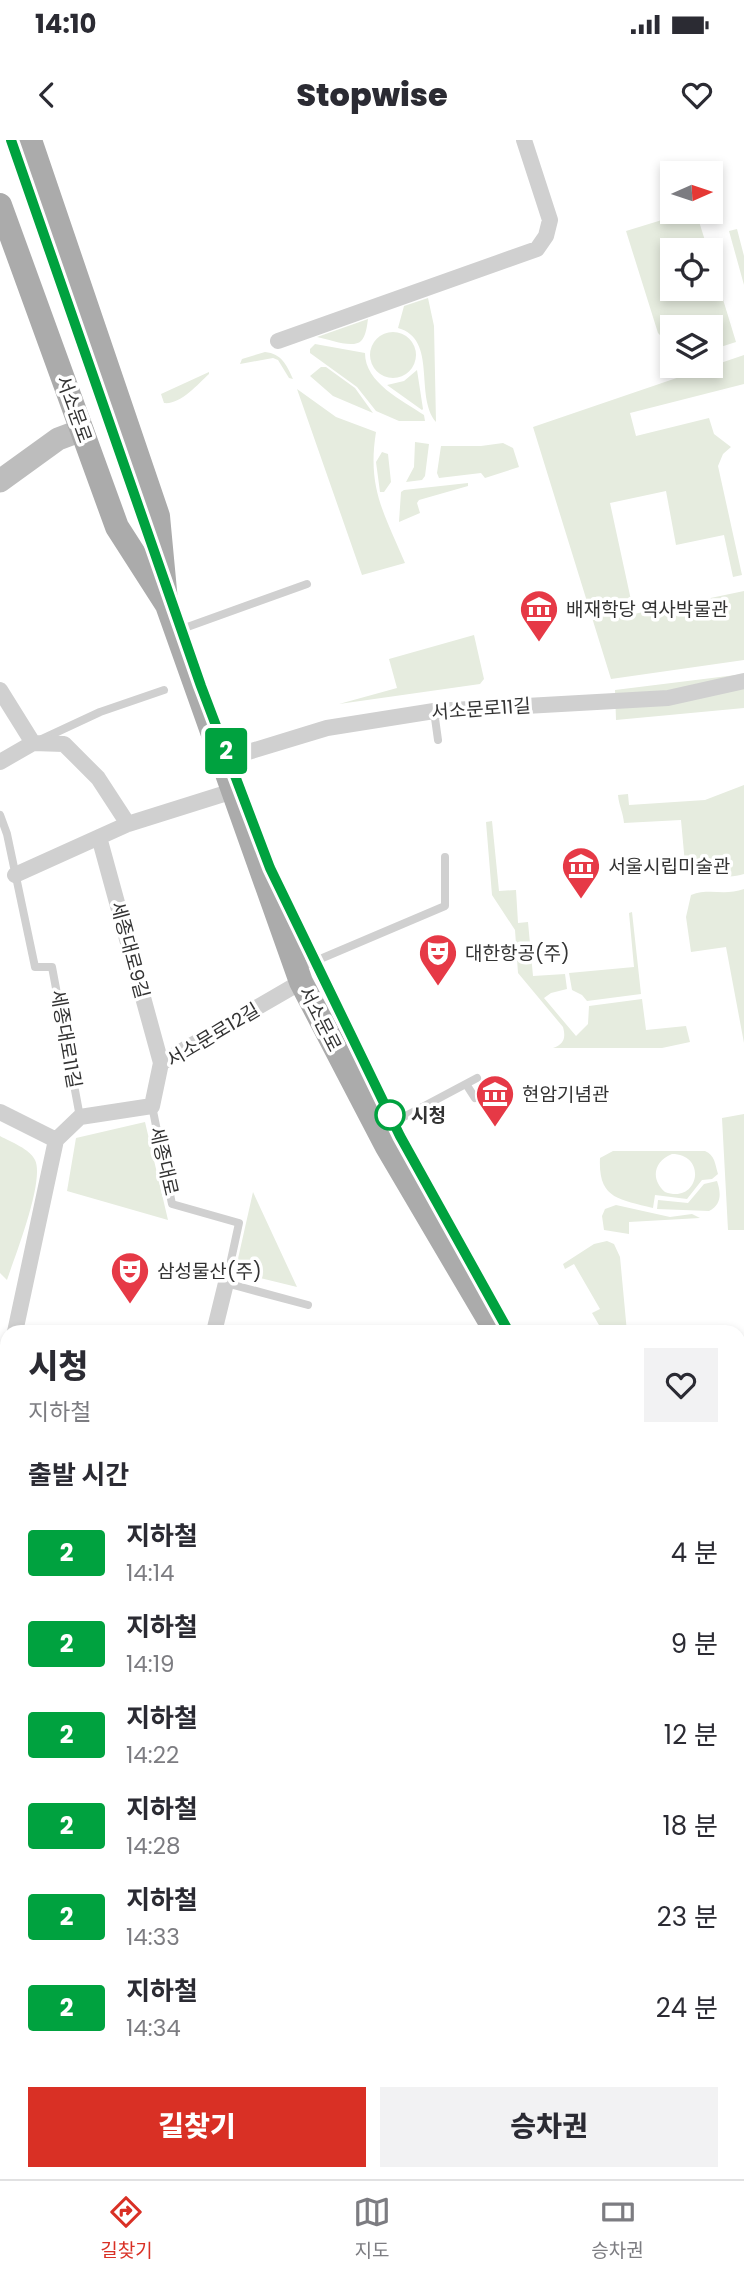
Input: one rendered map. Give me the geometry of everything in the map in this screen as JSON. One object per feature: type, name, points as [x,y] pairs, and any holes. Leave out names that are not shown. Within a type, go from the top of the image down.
[{"type":"main road","name":"서소문로","points":[[30,140],[158,516],[167,605],[298,976],[378,1130],[492,1325]]},
{"type":"main road","name":"서소문로","points":[[0,205],[117,527],[167,605]]},
{"type":"street","points":[[278,341],[537,249],[546,236],[550,220],[524,140]]},
{"type":"street","points":[[0,481],[58,439],[82,430]]},
{"type":"street","name":"서소문로11길","points":[[222,760],[327,728],[434,711],[668,698],[744,681]]},
{"type":"street","points":[[0,690],[33,743]]},
{"type":"street","points":[[0,762],[33,743],[64,744],[98,778],[128,824]]},
{"type":"street","points":[[15,875],[128,824],[233,791]]},
{"type":"street","name":"세종대로9길","points":[[99,837],[161,1063]]},
{"type":"street","name":"서소문로12길","points":[[152,1106],[161,1063],[298,976]]},
{"type":"street","points":[[16,1325],[56,1140],[80,1117],[152,1106]]},
{"type":"street","points":[[0,1112],[56,1140]]},
{"type":"street","name":"세종대로","points":[[216,1325],[226,1283]]},
{"type":"lane","points":[[176,631],[307,584]]},
{"type":"lane","points":[[33,743],[100,712],[164,690]]},
{"type":"lane","points":[[434,711],[438,740]]},
{"type":"lane","name":"세종대로11길","points":[[0,815],[35,967],[52,967],[80,1117]]},
{"type":"lane","points":[[298,976],[445,906],[445,857]]},
{"type":"lane","points":[[378,1130],[477,1078]]},
{"type":"lane","points":[[466,1084],[475,1098]]},
{"type":"lane","name":"세종대로","points":[[152,1106],[173,1204],[239,1223],[226,1283]]},
{"type":"lane","points":[[226,1283],[308,1305]]},
{"type":"shaded area","points":[[660,221],[660,224],[700,224],[704,238],[660,238],[660,301],[723,299],[736,342],[723,346],[723,315],[660,315],[660,335],[658,333],[626,231]]},
{"type":"shaded area","points":[[737,229],[744,256],[744,285],[729,231]]},
{"type":"shaded area","points":[[428,298],[434,326],[436,422],[426,398],[422,356],[418,344],[410,334],[398,328],[404,306]]},
{"type":"shaded area","points":[[368,319],[364,336],[357,343],[346,344],[317,337]]},
{"type":"shaded area","points":[[393,332],[402,333],[409,339],[415,346],[415,364],[409,371],[402,377],[393,378],[384,377],[377,371],[371,364],[370,355],[371,346],[377,339],[384,333]]},
{"type":"shaded area","points":[[315,344],[365,353],[371,373],[378,382],[424,415],[425,421],[399,421],[376,411],[357,387],[310,353]]},
{"type":"shaded area","points":[[265,352],[279,357],[286,364],[293,379],[289,378],[278,360],[273,358],[240,364],[242,359]]},
{"type":"shaded area","points":[[744,355],[744,384],[630,413],[636,436],[709,418],[714,434],[731,447],[723,454],[718,466],[742,575],[733,577],[724,535],[676,545],[666,491],[610,503],[634,614],[744,591],[744,660],[611,679],[533,427],[677,378],[723,378],[723,362]]},
{"type":"shaded area","points":[[321,367],[326,367],[355,388],[373,413],[333,396],[310,376]]},
{"type":"shaded area","points":[[417,370],[422,410],[387,385],[404,381]]},
{"type":"shaded area","points":[[209,372],[182,398],[164,403],[161,394]]},
{"type":"shaded area","points":[[297,389],[336,417],[376,432],[374,469],[379,500],[405,563],[362,575]]},
{"type":"shaded area","points":[[415,442],[429,444],[425,476],[422,480],[406,482],[414,467]]},
{"type":"shaded area","points":[[503,443],[513,448],[519,467],[485,478],[481,473],[439,478],[437,473],[441,446]]},
{"type":"shaded area","points":[[382,452],[388,454],[391,482],[384,492],[380,492],[376,462]]},
{"type":"shaded area","points":[[468,483],[468,486],[419,500],[417,503],[420,513],[399,522],[401,492],[404,490]]},
{"type":"shaded area","points":[[474,635],[484,679],[480,684],[339,704],[397,688],[389,659]]},
{"type":"shaded area","points":[[744,674],[744,708],[616,720],[615,690]]},
{"type":"shaded area","points":[[744,785],[744,874],[736,876],[714,874],[685,864],[681,820],[624,823],[618,795],[628,794],[629,805],[705,800]]},
{"type":"shaded area","points":[[492,821],[499,891],[516,890],[518,923],[528,922],[533,976],[565,974],[567,989],[551,993],[544,998],[576,1036],[588,1024],[589,1006],[642,999],[646,1030],[686,1026],[690,1042],[662,1048],[553,1048],[563,1040],[563,1027],[518,973],[515,930],[492,895],[486,822]]},
{"type":"shaded area","points":[[744,889],[744,1043],[726,947],[691,952],[686,917],[691,895]]},
{"type":"shaded area","points":[[632,912],[641,994],[587,1001],[572,990],[569,973],[634,967],[629,913]]},
{"type":"shaded area","points":[[744,1114],[744,1230],[728,1230],[722,1118]]},
{"type":"shaded area","points":[[145,1122],[168,1220],[67,1191],[76,1138]]},
{"type":"shaded area","points":[[0,1136],[29,1152],[35,1160],[37,1170],[33,1200],[7,1280],[0,1273]]},
{"type":"shaded area","points":[[613,1151],[705,1151],[713,1157],[718,1174],[712,1179],[702,1180],[687,1199],[655,1195],[653,1208],[613,1195],[603,1182],[600,1158]],"holes":[[[672,1154],[683,1156],[695,1169],[692,1186],[686,1192],[665,1192],[657,1182],[658,1166]]]},
{"type":"shaded area","points":[[717,1181],[719,1198],[709,1211],[657,1209],[658,1200],[688,1203],[704,1184]]},
{"type":"shaded area","points":[[253,1192],[297,1287],[235,1272]]},
{"type":"shaded area","points":[[616,1205],[670,1217],[692,1214],[700,1218],[629,1222],[629,1234],[604,1230],[602,1216],[605,1209]]},
{"type":"shaded area","points":[[607,1241],[614,1244],[620,1257],[626,1325],[599,1325],[592,1313],[600,1309],[574,1264],[565,1269],[563,1264],[594,1244]]},
{"type":"metro line","name":"2","points":[[11,140],[201,686],[270,868],[400,1136],[505,1325]]},
{"type":"place","name":"배재학당 역사박물관","points":[[539,643]]},
{"type":"place","name":"서울시립미술관","points":[[581,900]]},
{"type":"place","name":"대한항공(주)","points":[[438,987]]},
{"type":"place","name":"시청","points":[[390,1115]]},
{"type":"place","name":"현암기념관","points":[[495,1128]]},
{"type":"place","name":"삼성물산(주)","points":[[130,1305]]}]
